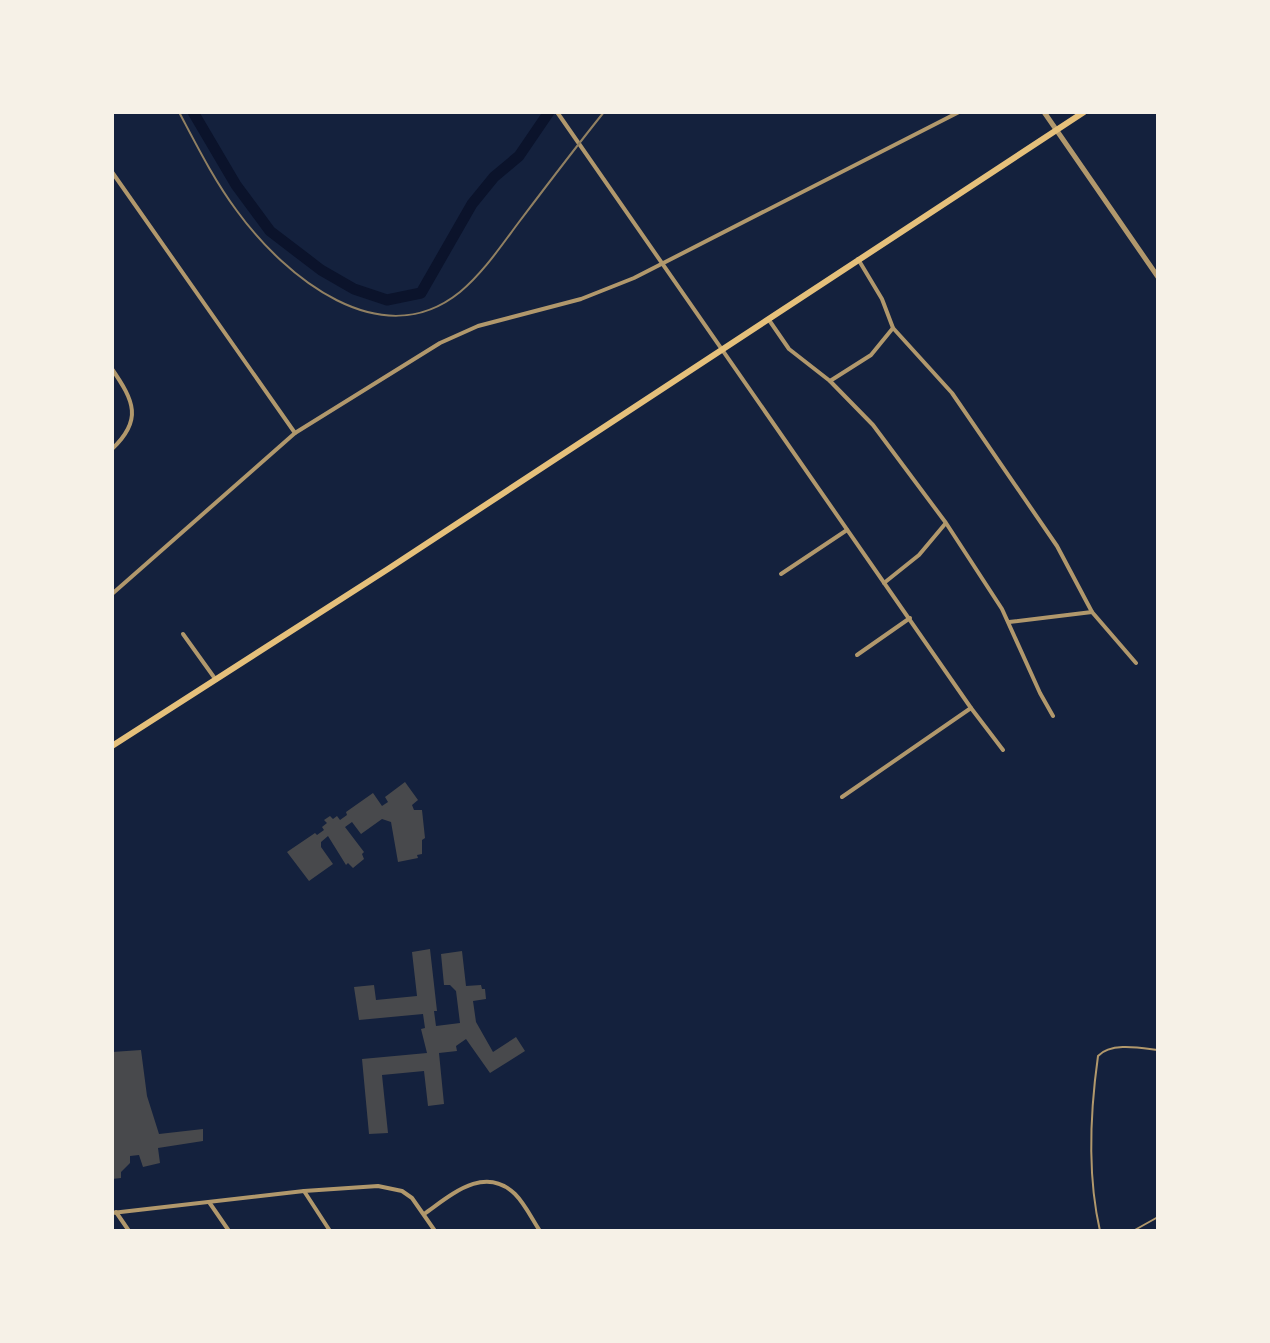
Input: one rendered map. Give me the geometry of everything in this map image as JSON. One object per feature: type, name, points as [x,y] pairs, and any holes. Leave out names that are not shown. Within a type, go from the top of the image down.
[{"type":"main road","points":[[112,746],[1084,112]]},
{"type":"street","points":[[557,112],[1003,750]]},
{"type":"street","points":[[112,594],[295,433],[440,343],[466,331],[581,299],[663,265],[959,112]]},
{"type":"street","points":[[1044,112],[1158,277]]},
{"type":"street","points":[[112,172],[295,433]]},
{"type":"street","points":[[858,259],[882,299],[893,328],[952,393],[1057,546],[1092,612],[1136,663]]},
{"type":"street","points":[[768,318],[789,349],[830,381],[882,435],[946,523],[1009,622],[1053,716]]},
{"type":"street","points":[[830,381],[871,355],[893,328]]},
{"type":"street","points":[[112,369],[129,394],[132,412],[126,435],[112,449]]},
{"type":"street","points":[[884,583],[924,550],[946,523]]},
{"type":"street","points":[[781,574],[847,530]]},
{"type":"street","points":[[1009,622],[1092,612]]},
{"type":"street","points":[[857,655],[910,618]]},
{"type":"street","points":[[183,634],[216,680]]},
{"type":"street","points":[[842,797],[971,708]]},
{"type":"street","points":[[424,1214],[465,1186],[492,1182],[515,1194],[540,1231]]},
{"type":"street","points":[[114,1212],[378,1186],[392,1188],[412,1198],[435,1231]]},
{"type":"street","points":[[304,1191],[330,1231]]},
{"type":"street","points":[[209,1202],[229,1231]]},
{"type":"street","points":[[114,1212],[129,1231]]},
{"type":"lane","points":[[1100,1231],[1091,1158],[1098,1056],[1105,1050],[1119,1048],[1158,1050]]},
{"type":"lane","points":[[1133,1231],[1158,1217]]},
{"type":"building","points":[[405,782],[418,800],[412,805],[414,810],[422,810],[425,838],[422,840],[422,854],[417,855],[418,858],[398,862],[391,822],[382,819],[361,834],[352,822],[345,827],[364,852],[364,859],[353,868],[348,863],[346,865],[328,836],[321,842],[321,847],[333,864],[309,881],[287,852],[324,830],[322,827],[327,823],[324,820],[330,816],[333,819],[337,816],[340,820],[373,793],[382,806],[388,802],[385,797]]},
{"type":"building","points":[[430,949],[436,1026],[460,1023],[456,991],[450,985],[444,985],[441,954],[462,951],[466,986],[481,985],[485,989],[486,999],[473,1001],[476,1022],[493,1052],[516,1037],[525,1051],[490,1073],[466,1039],[456,1046],[457,1051],[439,1053],[444,1104],[428,1106],[424,1071],[382,1075],[388,1133],[369,1134],[362,1059],[427,1053],[421,1029],[425,1028],[423,1014],[359,1020],[354,987],[374,985],[376,1000],[417,996],[412,952]]},
{"type":"building","points":[[141,1050],[147,1096],[159,1134],[203,1129],[203,1141],[158,1148],[160,1163],[143,1167],[139,1155],[130,1156],[130,1163],[121,1172],[121,1178],[112,1179],[112,1052]]},
{"type":"waterway","points":[[193,112],[236,185],[270,231],[321,270],[354,289],[387,300],[421,293],[472,204],[494,177],[519,156],[549,112]]},
{"type":"railway","points":[[179,112],[229,199],[257,236],[281,260],[308,283],[337,300],[367,312],[399,316],[430,310],[468,285],[604,112]]}]
